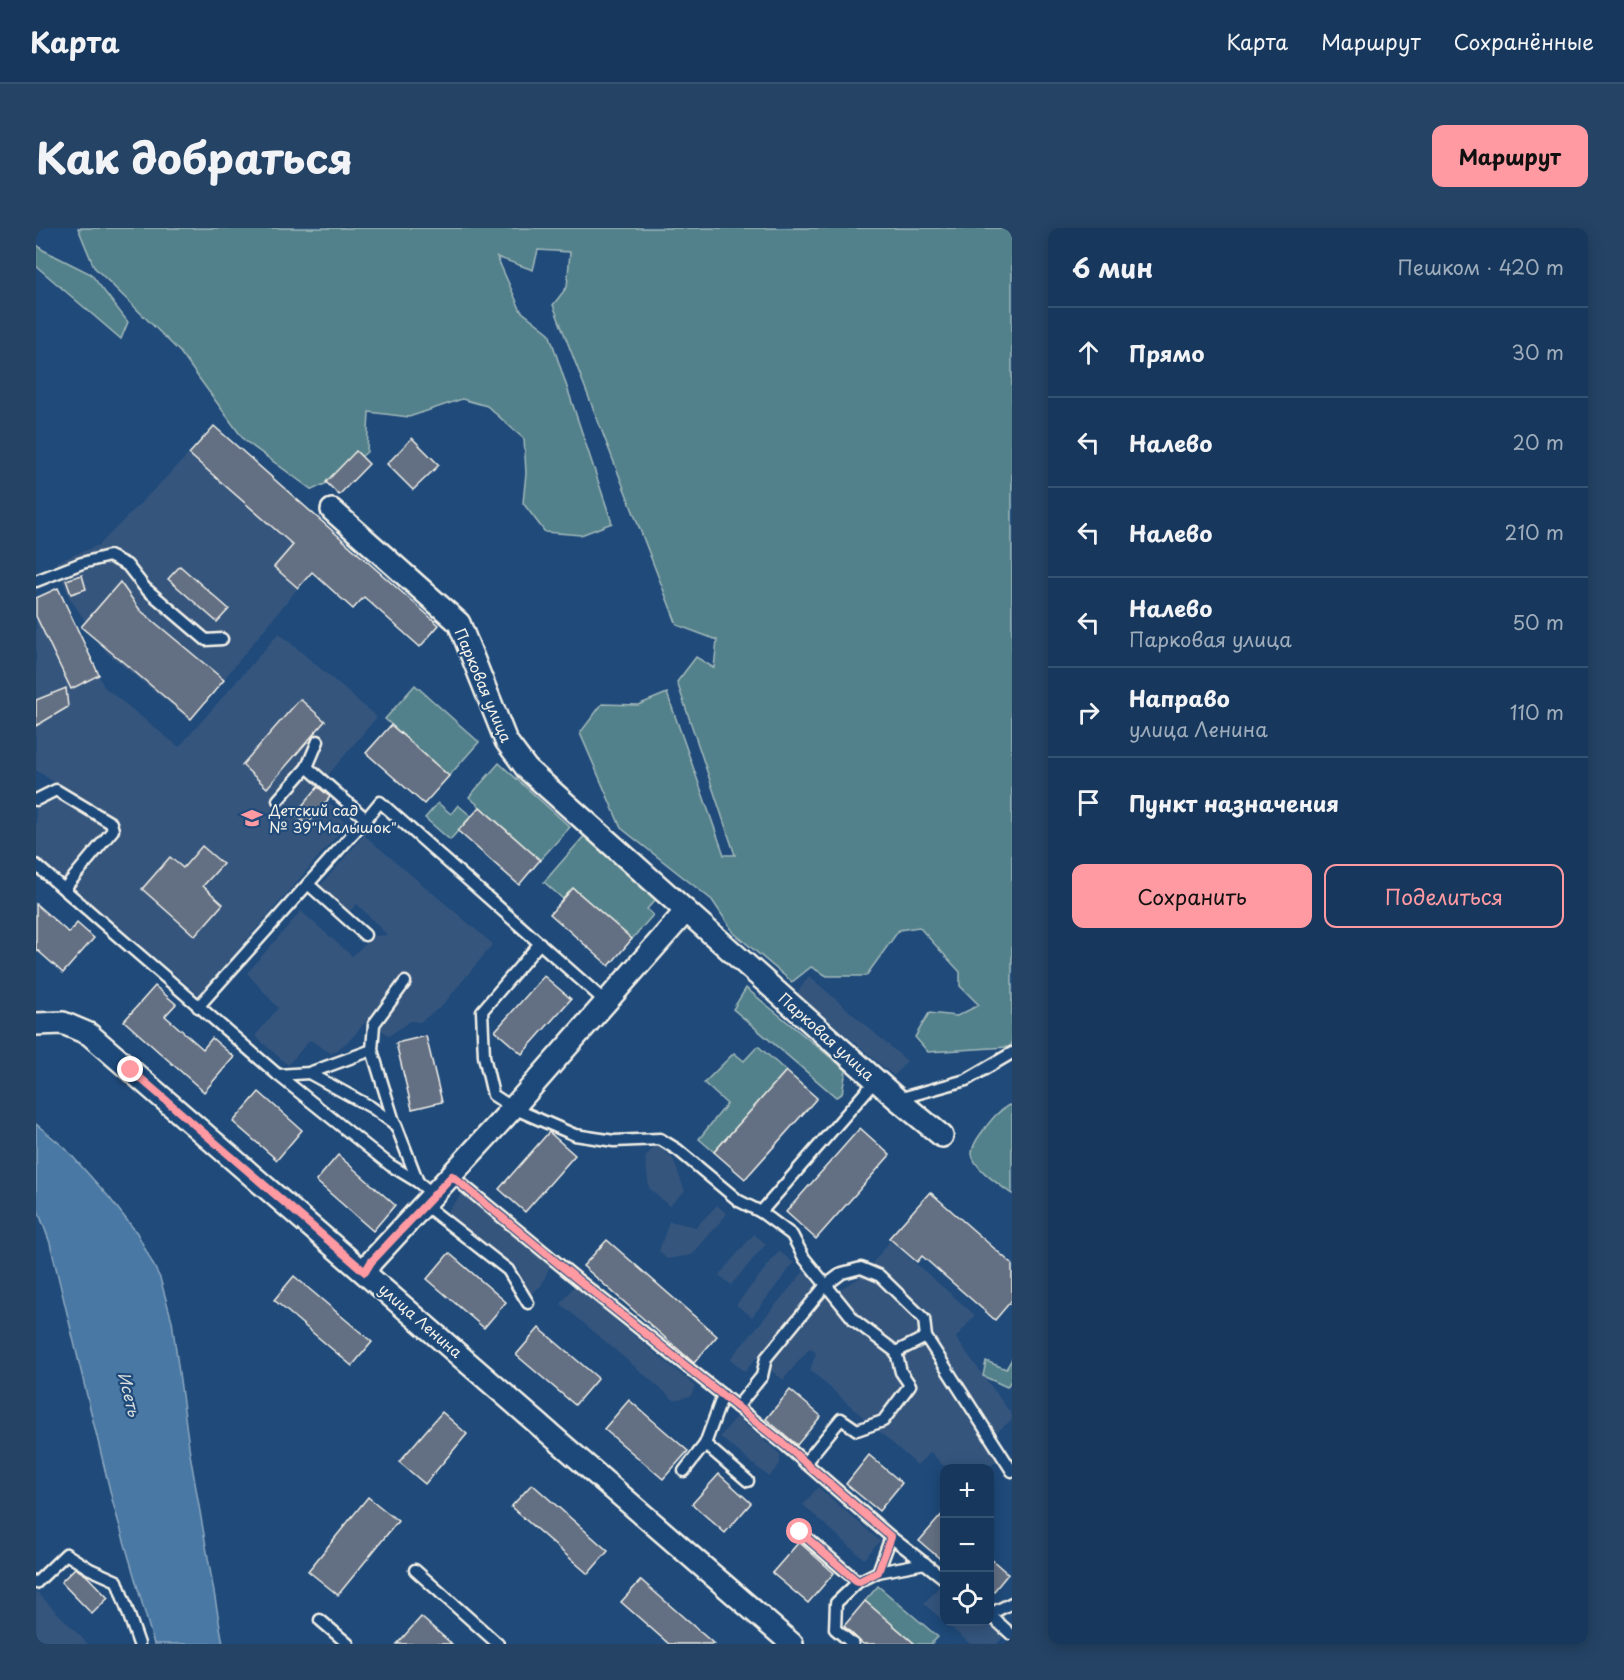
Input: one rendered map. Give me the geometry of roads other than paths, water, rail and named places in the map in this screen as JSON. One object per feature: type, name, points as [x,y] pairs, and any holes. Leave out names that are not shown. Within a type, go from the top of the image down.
[{"type":"street","name":"Парковая улица","points":[[332,510],[459,623],[506,741],[527,769],[897,1100],[942,1136]]},
{"type":"street","points":[[365,1272],[371,1262],[452,1176],[607,1003],[686,910]]},
{"type":"street","name":"улица Ленина","points":[[36,1024],[63,1023],[89,1034],[792,1644]]},
{"type":"lane","points":[[36,581],[82,563],[109,556],[127,565],[145,588],[206,640],[222,639]]},
{"type":"lane","points":[[278,800],[307,767],[318,741]]},
{"type":"lane","points":[[307,767],[366,819]]},
{"type":"lane","points":[[36,800],[56,790],[111,823],[113,830],[64,890]]},
{"type":"lane","points":[[198,1007],[380,802],[607,1003]]},
{"type":"lane","points":[[36,865],[279,1075],[390,1165],[418,1182]]},
{"type":"lane","points":[[308,884],[365,935]]},
{"type":"lane","points":[[540,943],[482,1011],[484,1056],[492,1095],[513,1108],[575,1135],[614,1141],[660,1139],[678,1150],[739,1201],[761,1212],[792,1235],[804,1258],[855,1321],[896,1352],[901,1372],[910,1385],[883,1421],[857,1431],[841,1419],[805,1463]]},
{"type":"lane","points":[[405,982],[374,1024],[372,1050],[396,1125],[418,1182],[429,1200],[508,1270],[528,1303]]},
{"type":"lane","points":[[279,1075],[309,1073],[372,1050]]},
{"type":"lane","points":[[897,1100],[966,1080],[1012,1053]]},
{"type":"lane","points":[[309,1073],[372,1107],[396,1125]]},
{"type":"lane","points":[[761,1212],[876,1080]]},
{"type":"lane","points":[[452,1176],[723,1395],[891,1537],[940,1575]]},
{"type":"lane","points":[[737,1407],[762,1376],[766,1358],[826,1285],[842,1273],[861,1268],[880,1276],[924,1319],[926,1337],[1012,1471]]},
{"type":"lane","points":[[896,1352],[926,1337]]},
{"type":"lane","points":[[684,1471],[705,1444],[723,1395]]},
{"type":"lane","points":[[705,1444],[748,1481]]},
{"type":"lane","points":[[800,1532],[858,1582]]},
{"type":"lane","points":[[878,1572],[891,1537]]},
{"type":"lane","points":[[36,1583],[66,1554],[90,1569],[117,1581],[139,1644]]},
{"type":"lane","points":[[853,1644],[835,1629],[836,1603],[858,1582],[878,1572],[925,1563]]},
{"type":"lane","points":[[414,1570],[498,1644]]},
{"type":"lane","points":[[994,1613],[1012,1603]]},
{"type":"lane","points":[[994,1619],[1010,1636]]},
{"type":"lane","points":[[320,1620],[348,1644]]},
{"type":"water","name":"Исеть","points":[[36,1124],[65,1148],[108,1196],[137,1233],[160,1278],[172,1321],[190,1454],[223,1644],[154,1644],[113,1503],[50,1243],[36,1205]]},
{"type":"place","name":"Детский сад № 39\"Малышок\"","points":[[252,818]]}]
